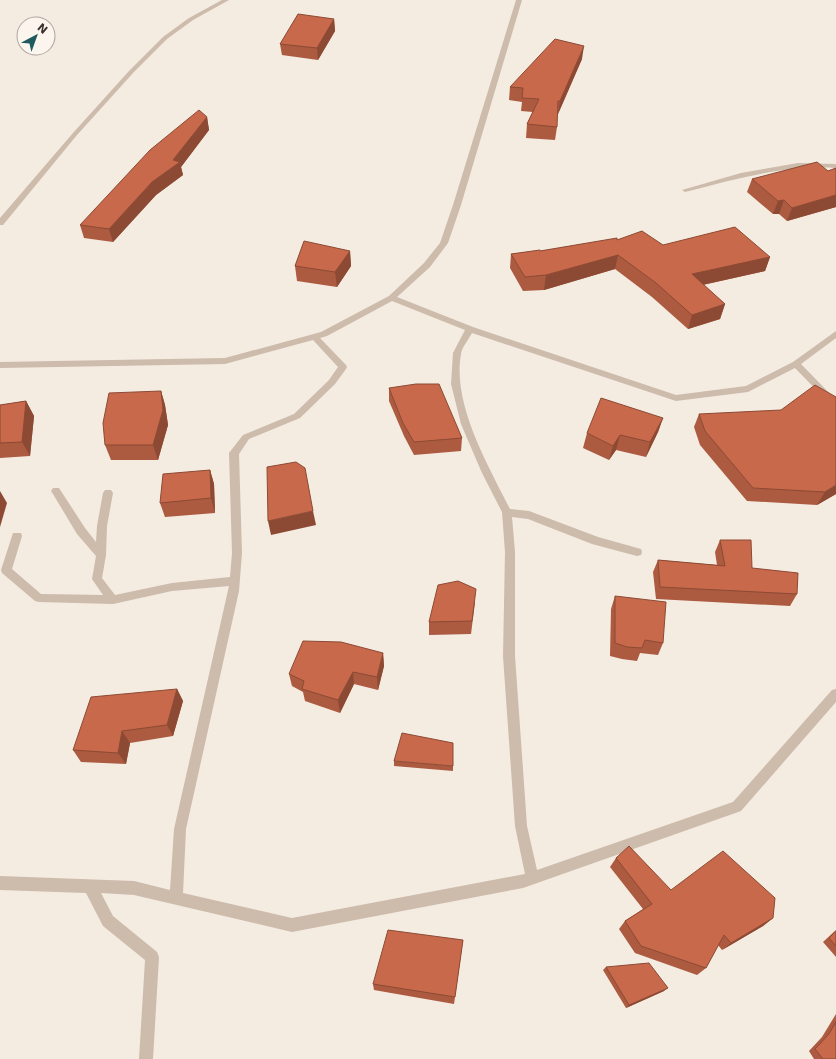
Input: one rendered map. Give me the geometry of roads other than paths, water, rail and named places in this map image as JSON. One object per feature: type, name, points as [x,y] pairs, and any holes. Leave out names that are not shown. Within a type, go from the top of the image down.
[{"type":"street","points":[[0,223],[75,134],[131,72],[165,38],[191,19],[226,0]]},
{"type":"street","points":[[0,364],[225,361],[324,334],[392,298],[427,265],[444,243],[457,205],[519,0]]},
{"type":"street","points":[[685,190],[774,167],[836,166]]},
{"type":"street","points":[[392,298],[470,330],[676,398],[748,388],[796,364],[836,334]]},
{"type":"street","points":[[470,330],[457,353],[455,384],[466,424],[487,473],[507,512],[510,552],[509,656],[521,826],[532,878]]},
{"type":"street","points":[[176,898],[180,829],[234,591],[237,553],[234,453],[246,437],[297,416],[332,382],[343,367],[315,337]]},
{"type":"street","points":[[796,364],[836,404]]},
{"type":"street","points":[[56,491],[81,531],[101,555]]},
{"type":"street","points":[[108,493],[102,526],[101,555],[97,579],[113,600]]},
{"type":"street","points":[[507,512],[529,515],[596,541],[637,552]]},
{"type":"street","points":[[17,536],[6,570],[39,598],[113,600],[172,587],[234,581]]},
{"type":"street","points":[[0,884],[134,888],[292,925],[532,878],[737,807],[836,694]]},
{"type":"street","points":[[90,887],[108,921],[152,957],[146,1059]]}]
